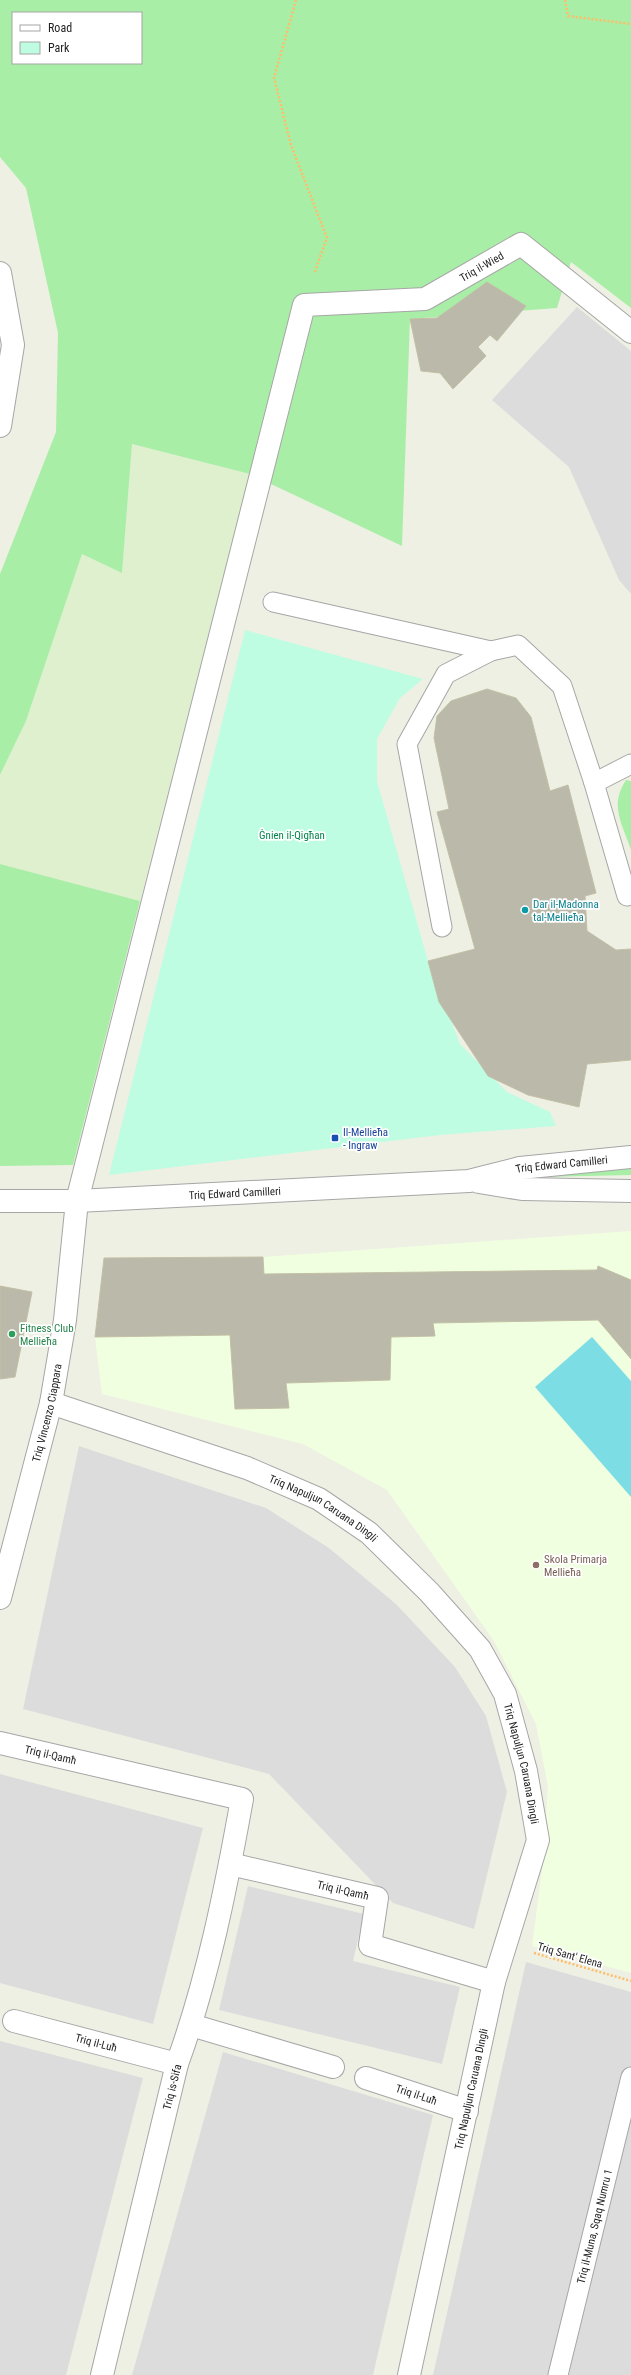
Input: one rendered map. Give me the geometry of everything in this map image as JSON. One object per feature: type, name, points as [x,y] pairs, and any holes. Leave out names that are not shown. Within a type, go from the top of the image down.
[{"type":"street","name":"Triq il-Wied","points":[[304,305],[425,299],[521,244],[631,332]]},
{"type":"street","points":[[0,273],[13,345],[0,426]]},
{"type":"street","name":"Triq Vincenzo Ciappara","points":[[0,1598],[51,1403],[64,1320],[77,1201],[304,305]]},
{"type":"street","name":"Triq Edward Camilleri","points":[[470,1181],[520,1168],[631,1157]]},
{"type":"street","name":"Triq Edward Camilleri","points":[[0,1201],[77,1201],[470,1181],[522,1189],[631,1191]]},
{"type":"street","name":"Triq Napuljun Caruana Dingli","points":[[51,1403],[247,1468],[319,1499],[369,1533],[429,1592],[480,1649],[505,1694],[526,1770],[538,1840],[494,1982],[409,2375]]},
{"type":"street","name":"Triq il-Qamħ","points":[[0,1743],[242,1799]]},
{"type":"street","name":"Triq is-Sifa","points":[[102,2375],[177,2064],[191,2025],[230,1864],[242,1799]]},
{"type":"street","name":"Triq il-Qamħ","points":[[230,1864],[377,1898],[370,1945],[494,1982]]},
{"type":"street","name":"Triq il-Luħ","points":[[14,2021],[177,2064]]},
{"type":"street","points":[[191,2025],[333,2067]]},
{"type":"street","name":"Triq il-Luħ","points":[[366,2078],[467,2110]]},
{"type":"lane","points":[[273,602],[491,650]]},
{"type":"lane","points":[[442,927],[407,744],[446,674],[491,650],[518,645],[562,686],[594,783],[626,896],[631,895]]},
{"type":"lane","points":[[594,783],[631,764]]},
{"type":"lane","name":"Triq il-Muna, Sqaq Numru 1","points":[[558,2375],[631,2077]]},
{"type":"path","points":[[296,0],[274,78],[291,144],[327,238],[304,305]]},
{"type":"path","points":[[565,0],[568,16],[631,24]]},
{"type":"path","name":"Triq Sant' Elena","points":[[505,1944],[631,1981]]},
{"type":"shaded area","points":[[577,307],[631,351],[631,594],[619,580],[569,467],[492,400]]},
{"type":"shaded area","points":[[132,444],[250,474],[140,901],[0,864],[0,775],[26,721],[82,554],[122,573]]},
{"type":"shaded area","name":"Skola Primarja Mellieħa","points":[[631,1231],[631,1973],[532,1946],[543,1863],[548,1787],[536,1724],[494,1641],[387,1490],[303,1444],[102,1394],[95,1337],[104,1258],[263,1257]]},
{"type":"shaded area","points":[[592,1337],[631,1381],[631,1497],[535,1387]]},
{"type":"shaded area","points":[[79,1446],[266,1508],[329,1548],[396,1604],[455,1667],[486,1716],[507,1792],[474,1929],[393,1903],[269,1774],[23,1709]]},
{"type":"shaded area","points":[[0,1774],[203,1828],[153,2024],[0,1983]]},
{"type":"shaded area","points":[[248,1886],[364,1914],[353,1961],[460,1987],[442,2064],[219,2010]]},
{"type":"shaded area","points":[[526,1962],[631,1992],[631,2375],[433,2375]]},
{"type":"shaded area","points":[[0,2041],[143,2078],[66,2375],[0,2375]]},
{"type":"shaded area","points":[[223,2052],[433,2115],[373,2375],[132,2375]]},
{"type":"green space","points":[[0,0],[631,0],[631,308],[571,262],[557,308],[410,319],[402,546],[250,474],[132,444],[122,573],[82,554],[26,721],[0,775],[0,574],[56,432],[58,333],[26,188],[0,157]]},
{"type":"green space","name":"Ġnien il-Qigħan","points":[[245,630],[423,679],[400,698],[377,739],[377,781],[428,961],[460,1044],[507,1092],[550,1112],[556,1126],[440,1135],[109,1175]]},
{"type":"green space","points":[[626,780],[631,781],[631,850],[621,823],[618,806],[618,798]]},
{"type":"green space","points":[[0,864],[140,901],[73,1165],[0,1166]]},
{"type":"green space","points":[[631,1166],[631,1175],[542,1177]]},
{"type":"building","points":[[487,282],[526,306],[497,341],[490,335],[478,347],[486,356],[453,389],[440,373],[421,371],[410,319],[437,318]]},
{"type":"building","name":"Dar il-Madonna tal-Mellieħa","points":[[487,689],[516,698],[531,717],[550,791],[568,785],[596,893],[585,896],[587,931],[616,950],[631,949],[631,1060],[587,1064],[579,1107],[528,1095],[488,1076],[439,1002],[428,961],[475,949],[437,812],[449,809],[434,738],[437,716],[451,701]]},
{"type":"building","points":[[263,1257],[264,1274],[597,1270],[598,1266],[631,1280],[631,1359],[598,1320],[433,1323],[435,1336],[391,1337],[390,1380],[286,1383],[289,1408],[235,1409],[230,1335],[95,1337],[104,1258]]},
{"type":"building","name":"Fitness Club Mellieħa","points":[[0,1286],[32,1292],[15,1377],[0,1379]]},
{"type":"place","name":"Dar il-Madonna tal-Mellieħa","points":[[525,910]]},
{"type":"place","name":"Il-Mellieħa - Ingraw","points":[[335,1138]]},
{"type":"place","name":"Fitness Club Mellieħa","points":[[12,1334]]},
{"type":"place","name":"Skola Primarja Mellieħa","points":[[536,1565]]}]
